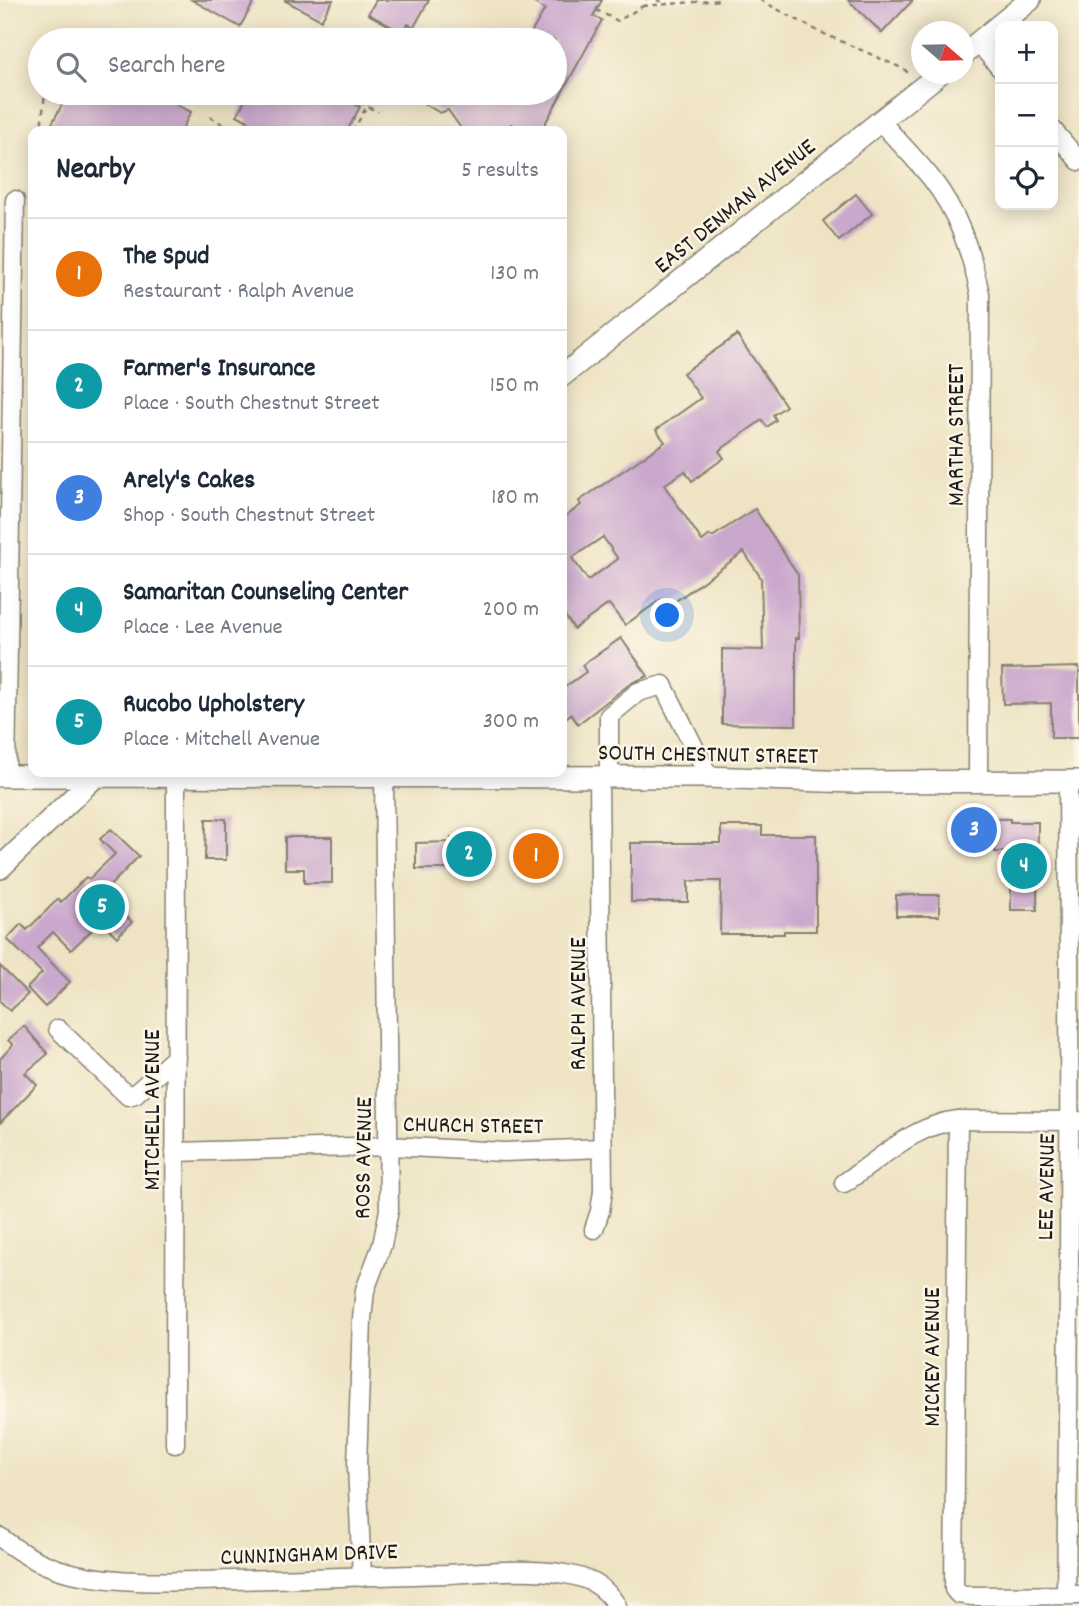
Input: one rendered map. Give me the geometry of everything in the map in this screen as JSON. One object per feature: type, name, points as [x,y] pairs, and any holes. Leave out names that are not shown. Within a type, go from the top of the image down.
[{"type":"main road","points":[[974,46],[1030,0]]},
{"type":"main road","name":"EAST DENMAN AVENUE","points":[[567,372],[926,84]]},
{"type":"main road","name":"SOUTH CHESTNUT STREET","points":[[3,776],[28,775]]},
{"type":"main road","points":[[0,868],[95,777]]},
{"type":"main road","name":"SOUTH CHESTNUT STREET","points":[[176,777],[709,777],[855,782],[1074,781]]},
{"type":"street","points":[[974,50],[995,65]]},
{"type":"street","name":"MARTHA STREET","points":[[880,121],[932,180],[958,222],[972,257],[981,294],[978,781]]},
{"type":"street","points":[[1058,136],[1079,161]]},
{"type":"street","points":[[3,776],[15,200]]},
{"type":"street","name":"RALPH AVENUE","points":[[593,1229],[600,1211],[603,1191],[604,777],[609,716],[638,692],[663,685],[709,777]]},
{"type":"street","name":"MITCHELL AVENUE","points":[[175,1444],[176,777]]},
{"type":"street","name":"ROSS AVENUE","points":[[362,1577],[357,1465],[362,1319],[365,1290],[382,1245],[389,1210],[384,778]]},
{"type":"street","name":"LEE AVENUE","points":[[1073,1595],[1068,1228],[1075,1121],[1074,781]]},
{"type":"street","points":[[58,1029],[128,1096],[135,1094],[176,1056]]},
{"type":"street","name":"MICKEY AVENUE","points":[[958,1120],[954,1588],[958,1594],[973,1596],[1073,1595]]},
{"type":"street","points":[[844,1183],[915,1132],[939,1122],[1075,1121]]},
{"type":"street","name":"CHURCH STREET","points":[[175,1152],[390,1146],[504,1152],[602,1148]]},
{"type":"street","name":"CUNNINGHAM DRIVE","points":[[0,1539],[46,1565],[99,1578],[184,1581],[506,1572],[564,1574],[591,1581],[609,1592],[617,1606]]},
{"type":"path","points":[[643,6],[646,0]]},
{"type":"path","points":[[657,0],[670,5]]},
{"type":"path","points":[[596,10],[618,22],[643,6],[721,0]]},
{"type":"path","points":[[760,0],[820,32],[904,69],[921,88]]},
{"type":"path","points":[[41,126],[44,105]]},
{"type":"path","points":[[356,126],[367,106],[378,112]]},
{"type":"path","points":[[210,117],[226,126]]},
{"type":"building","points":[[192,0],[255,0],[240,27]]},
{"type":"building","points":[[284,0],[333,0],[321,20]]},
{"type":"building","points":[[376,0],[429,0],[414,27],[408,24],[406,28],[394,28],[368,14]]},
{"type":"building","points":[[529,0],[602,0],[593,16],[602,20],[567,84],[567,28],[534,28],[545,9]]},
{"type":"building","points":[[848,0],[913,0],[882,33]]},
{"type":"building","points":[[62,105],[177,105],[191,112],[184,126],[51,126]]},
{"type":"building","points":[[242,105],[360,107],[350,126],[246,126],[248,121],[237,115]]},
{"type":"building","points":[[427,105],[555,105],[544,126],[459,126],[448,110],[440,113]]},
{"type":"building","points":[[856,194],[872,214],[839,241],[823,221]]},
{"type":"building","points":[[737,335],[786,406],[773,415],[776,420],[767,427],[762,420],[719,451],[724,458],[692,481],[685,471],[664,485],[702,541],[755,509],[798,575],[796,725],[722,724],[722,649],[763,650],[761,578],[744,552],[666,608],[660,600],[625,625],[609,604],[574,629],[567,618],[567,515],[581,505],[579,501],[665,442],[656,430],[701,398],[683,373]],"holes":[[[603,537],[618,559],[588,580],[572,558]]]},
{"type":"building","points":[[621,638],[648,676],[631,683],[578,724],[571,714],[567,717],[567,685],[586,672],[582,665]]},
{"type":"building","points":[[1079,667],[1079,738],[1051,738],[1051,703],[1003,704],[1002,669]]},
{"type":"building","points":[[962,818],[1038,822],[1037,910],[1011,910],[1011,852],[995,852],[995,846],[962,845]]},
{"type":"building","points":[[206,819],[226,819],[226,860],[205,860]]},
{"type":"building","points":[[721,826],[762,826],[762,835],[816,835],[816,931],[720,934],[721,881],[688,881],[688,902],[631,902],[631,843],[721,843]]},
{"type":"building","points":[[111,829],[139,856],[103,893],[132,922],[117,937],[101,921],[71,950],[53,932],[37,948],[70,982],[45,1007],[27,988],[42,973],[7,939],[21,924],[27,930],[58,899],[61,902],[115,854],[100,839]]},
{"type":"building","points":[[285,837],[332,837],[332,883],[304,883],[304,869],[285,869]]},
{"type":"building","points":[[451,838],[488,838],[488,869],[416,869],[416,843],[451,842]]},
{"type":"building","points":[[528,839],[544,839],[544,865],[528,865]]},
{"type":"building","points":[[896,895],[939,895],[939,916],[896,916]]},
{"type":"building","points":[[0,966],[28,994],[10,1011],[0,1001]]},
{"type":"building","points":[[24,1026],[48,1054],[25,1073],[37,1085],[0,1123],[0,1059],[13,1045],[8,1040]]},
{"type":"place","name":"Arely's Cakes","points":[[974,830]]},
{"type":"place","name":"Farmer's Insurance","points":[[469,854]]},
{"type":"place","name":"The Spud","points":[[536,856]]},
{"type":"place","name":"Samaritan Counseling Center","points":[[1024,866]]},
{"type":"place","name":"Rucobo Upholstery","points":[[102,907]]}]
